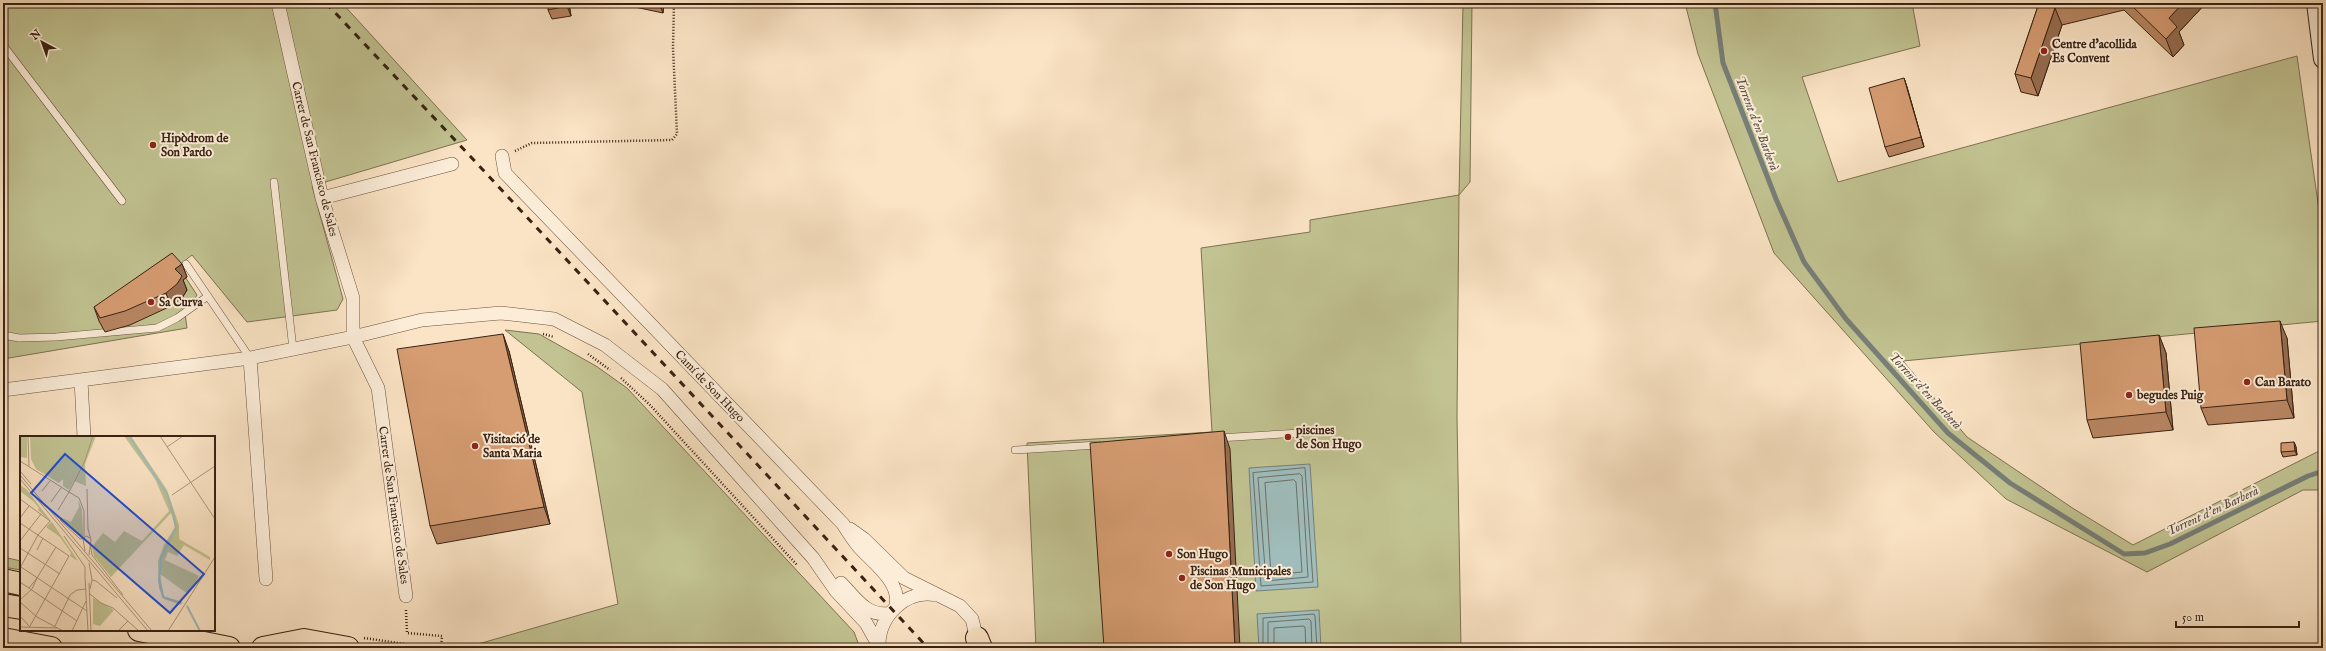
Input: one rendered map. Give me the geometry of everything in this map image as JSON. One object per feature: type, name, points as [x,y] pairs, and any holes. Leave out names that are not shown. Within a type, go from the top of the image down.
[{"type":"highway","points":[[3,580],[20,584]]},
{"type":"highway","points":[[3,605],[20,608]]},
{"type":"highway","points":[[144,631],[229,648]]},
{"type":"highway","points":[[185,631],[204,643]]},
{"type":"highway","points":[[3,639],[51,648]]},
{"type":"highway","points":[[263,648],[304,640],[353,643]]},
{"type":"main road","points":[[2316,3],[2323,59]]},
{"type":"street","name":"Carrer de San Francisco de Sales","points":[[278,3],[322,198],[353,298],[353,337],[378,388],[406,596]]},
{"type":"street","name":"Camí de Son Hugo","points":[[502,156],[504,174],[843,524],[858,546],[891,582],[897,600],[893,610]]},
{"type":"street","points":[[322,198],[452,164]]},
{"type":"street","points":[[3,390],[250,358],[353,337],[422,320],[501,313],[554,319],[605,345],[662,389],[813,558],[864,607],[881,614],[893,610],[913,597],[923,595],[942,596]]},
{"type":"street","points":[[250,358],[266,579]]},
{"type":"street","points":[[81,380],[84,436]]},
{"type":"street","points":[[843,524],[864,539],[904,578],[942,596],[960,606],[967,612],[972,619],[979,645]]},
{"type":"street","points":[[813,558],[836,590],[866,623],[879,647]]},
{"type":"street","points":[[879,647],[880,630],[893,610]]},
{"type":"lane","points":[[3,45],[122,201]]},
{"type":"lane","points":[[274,182],[293,349]]},
{"type":"lane","points":[[186,264],[250,358]]},
{"type":"lane","points":[[3,336],[19,338],[56,338],[157,328],[177,318],[208,296]]},
{"type":"lane","points":[[1208,438],[1301,432]]},
{"type":"lane","points":[[1015,450],[1106,445]]},
{"type":"path","points":[[502,156],[532,143],[672,140],[677,134],[673,48],[674,3]]},
{"type":"path","points":[[540,333],[561,340]]},
{"type":"path","points":[[586,353],[621,378],[650,405],[799,567]]},
{"type":"path","name":"Carrer de San Francisco de Sales","points":[[406,596],[407,633],[442,636],[441,648]]},
{"type":"path","points":[[353,643],[433,648]]},
{"type":"green space","name":"Hipòdrom de Son Pardo","points":[[3,3],[342,3],[467,140],[312,186],[343,299],[337,310],[247,322],[192,255],[178,266],[197,295],[185,313],[187,328],[3,359]]},
{"type":"green space","points":[[1463,3],[1472,3],[1470,182],[1459,195]]},
{"type":"green space","points":[[1685,3],[1912,3],[1920,46],[1802,77],[1838,182],[2297,56],[2323,238],[2323,321],[1903,361],[1967,437],[2074,509],[2133,545],[2323,449],[2323,490],[2303,490],[2147,572],[2006,499],[1934,432],[1774,253],[1698,54]]},
{"type":"green space","name":"piscines de Son Hugo","points":[[1459,195],[1457,417],[1461,648],[1036,648],[1027,443],[1212,432],[1201,248],[1310,232],[1310,220]]},
{"type":"green space","points":[[505,330],[539,334],[596,366],[627,388],[854,632],[860,648],[464,648],[618,604],[582,392]]},
{"type":"green space","points":[[3,557],[20,561],[20,570],[3,567]]},
{"type":"water","points":[[1310,464],[1318,587],[1256,591],[1249,468]]},
{"type":"water","points":[[1319,610],[1321,648],[1259,648],[1257,614]]},
{"type":"building","points":[[548,3],[567,3],[567,6],[548,10]]},
{"type":"building","points":[[2039,3],[2073,3],[2055,8],[2031,78],[2015,74]]},
{"type":"building","points":[[2129,3],[2183,3],[2169,18],[2177,27],[2166,39]]},
{"type":"building","points":[[1904,78],[1921,137],[1885,147],[1869,88]]},
{"type":"building","points":[[172,253],[182,264],[175,269],[182,276],[177,284],[166,293],[125,311],[100,318],[94,307]]},
{"type":"building","name":"Can Barato","points":[[2280,321],[2287,400],[2201,408],[2194,328]]},
{"type":"building","name":"Visitació de Santa Maria","points":[[503,334],[544,507],[430,526],[397,349]]},
{"type":"building","name":"begudes Puig","points":[[2159,335],[2166,412],[2087,420],[2080,343]]},
{"type":"building","name":"Son Hugo","points":[[1224,431],[1235,648],[1104,648],[1090,443]]},
{"type":"building","points":[[2294,442],[2295,451],[2281,452],[2281,443]]},
{"type":"waterway","name":"Torrent d'en Barberà","points":[[1715,3],[1723,63],[1776,199],[1804,262],[1846,319],[1948,433],[2010,483],[2124,554],[2145,553],[2170,544],[2308,476],[2323,471]]},
{"type":"railway","points":[[326,3],[928,648]]},
{"type":"place","name":"Centre d'acollida Es Convent","points":[[2044,51]]},
{"type":"place","name":"Hipòdrom de Son Pardo","points":[[153,145]]},
{"type":"place","name":"Sa Curva","points":[[151,302]]},
{"type":"place","name":"Can Barato","points":[[2247,382]]},
{"type":"place","name":"begudes Puig","points":[[2129,395]]},
{"type":"place","name":"piscines de Son Hugo","points":[[1288,437]]},
{"type":"place","name":"Visitació de Santa Maria","points":[[475,446]]},
{"type":"place","name":"Son Hugo","points":[[1169,554]]},
{"type":"place","name":"Piscinas Municipales de Son Hugo","points":[[1182,578]]}]
